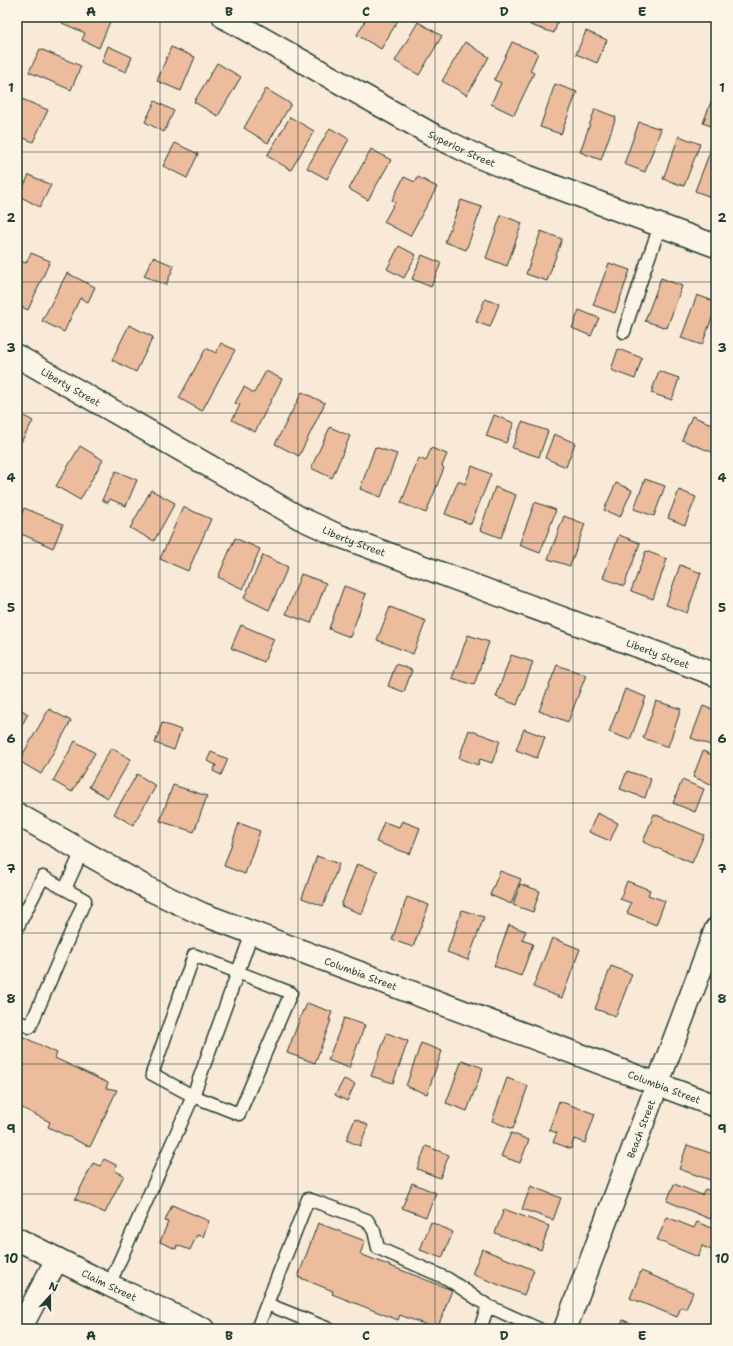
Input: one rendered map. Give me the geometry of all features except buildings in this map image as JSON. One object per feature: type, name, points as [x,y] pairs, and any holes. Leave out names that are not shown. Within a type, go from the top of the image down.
[{"type":"street","name":"Superior Street","points":[[224,17],[433,135],[479,157],[716,246]]},
{"type":"street","name":"Liberty Street","points":[[17,356],[300,518],[337,535],[716,675]]},
{"type":"street","name":"Columbia Street","points":[[17,814],[151,890],[202,914],[716,1106]]},
{"type":"street","name":"Beach Street","points":[[565,1329],[716,929]]},
{"type":"street","name":"Claim Street","points":[[17,1239],[109,1285],[203,1329]]},
{"type":"street","points":[[20,1329],[57,1259]]},
{"type":"lane","points":[[624,332],[660,226]]},
{"type":"lane","points":[[65,888],[82,851]]},
{"type":"lane","points":[[17,928],[43,876],[85,900],[30,1027],[17,1021]]},
{"type":"lane","points":[[109,1285],[192,1096],[252,933]]},
{"type":"lane","points":[[194,955],[291,993],[240,1114],[192,1096],[152,1074],[194,955]]},
{"type":"lane","points":[[257,1329],[308,1199],[367,1220],[374,1231],[378,1248],[448,1279],[488,1306],[539,1329]]},
{"type":"lane","points":[[267,1304],[329,1329]]},
{"type":"lane","points":[[480,1329],[488,1306]]}]
